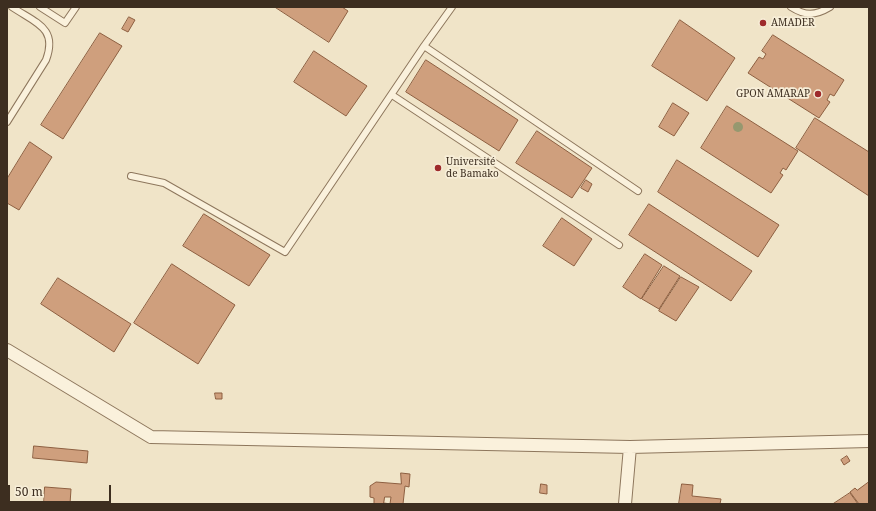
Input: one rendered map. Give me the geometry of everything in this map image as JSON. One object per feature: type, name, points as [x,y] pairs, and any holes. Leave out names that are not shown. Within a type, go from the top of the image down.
[{"type":"street","points":[[7,350],[151,437],[630,447],[869,441]]},
{"type":"street","points":[[625,504],[630,447]]},
{"type":"lane","points":[[7,122],[46,60],[50,50],[50,41],[45,29],[12,7]]},
{"type":"lane","points":[[40,7],[65,23],[76,7]]},
{"type":"lane","points":[[131,176],[164,183],[285,252],[452,7]]},
{"type":"lane","points":[[791,7],[801,13],[812,14],[830,7]]},
{"type":"lane","points":[[424,46],[638,191]]},
{"type":"lane","points":[[392,95],[620,245]]},
{"type":"building","points":[[275,7],[342,7],[348,11],[329,42]]},
{"type":"building","points":[[129,17],[135,20],[128,32],[122,29]]},
{"type":"building","points":[[680,20],[735,58],[707,101],[652,66]]},
{"type":"building","points":[[100,33],[122,46],[63,139],[41,125]]},
{"type":"building","points":[[773,35],[844,80],[834,96],[830,94],[827,100],[830,102],[819,118],[748,73],[759,57],[763,59],[766,54],[762,51]]},
{"type":"building","points":[[314,51],[367,86],[346,116],[294,82]]},
{"type":"building","points":[[426,60],[518,120],[499,151],[406,92]]},
{"type":"building","points":[[673,103],[689,113],[674,136],[659,127]]},
{"type":"building","points":[[727,106],[798,151],[786,170],[783,168],[780,173],[783,175],[771,193],[701,148]]},
{"type":"building","points":[[815,118],[869,152],[869,196],[796,148]]},
{"type":"building","points":[[537,131],[592,168],[572,198],[516,163]]},
{"type":"building","points":[[30,142],[52,157],[19,210],[7,203],[7,179]]},
{"type":"building","points":[[677,160],[779,225],[758,257],[658,192]]},
{"type":"building","points":[[586,180],[592,184],[588,192],[581,188]]},
{"type":"building","points":[[649,204],[752,271],[731,301],[629,235]]},
{"type":"building","points":[[204,214],[270,255],[249,286],[183,246]]},
{"type":"building","points":[[562,218],[592,239],[574,266],[543,246]]},
{"type":"building","points":[[645,254],[662,265],[641,299],[623,287]]},
{"type":"building","points":[[172,264],[235,305],[198,364],[134,323]]},
{"type":"building","points":[[664,266],[680,276],[659,309],[642,299]]},
{"type":"building","points":[[681,277],[699,287],[676,321],[659,311]]},
{"type":"building","points":[[58,278],[131,324],[114,352],[41,304]]},
{"type":"building","points":[[215,393],[222,393],[222,399],[216,399]]},
{"type":"building","points":[[34,446],[88,451],[87,463],[33,458]]},
{"type":"building","points":[[847,456],[850,461],[844,465],[841,460]]},
{"type":"building","points":[[401,473],[410,474],[409,487],[405,486],[403,504],[390,504],[374,504],[374,498],[370,497],[370,486],[376,482],[401,484]],"holes":[[[385,497],[391,497],[390,504],[384,503]]]},
{"type":"building","points":[[869,482],[869,504],[859,504],[850,492],[855,488],[857,490]]},
{"type":"building","points":[[541,484],[547,485],[547,494],[540,493]]},
{"type":"building","points":[[682,484],[693,485],[692,496],[721,499],[720,504],[679,504]]},
{"type":"building","points":[[45,487],[71,489],[70,504],[44,504]]},
{"type":"building","points":[[850,493],[858,504],[833,504]]},
{"type":"place","name":"AMADER","points":[[763,23]]},
{"type":"place","name":"GPON AMARAP","points":[[818,94]]},
{"type":"place","name":"Université de Bamako","points":[[438,168]]}]
